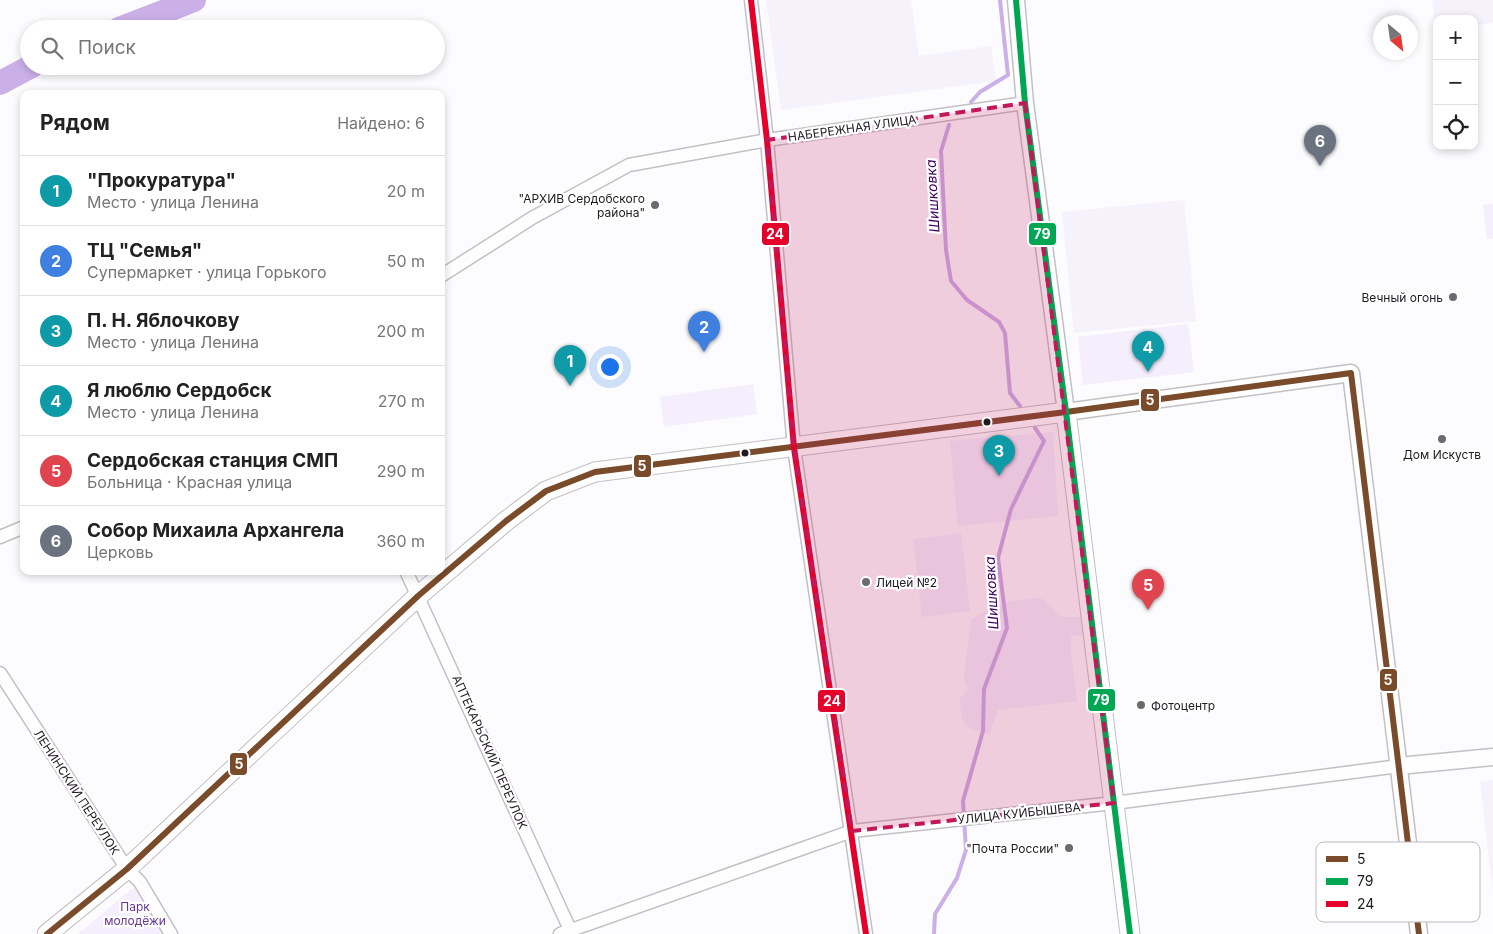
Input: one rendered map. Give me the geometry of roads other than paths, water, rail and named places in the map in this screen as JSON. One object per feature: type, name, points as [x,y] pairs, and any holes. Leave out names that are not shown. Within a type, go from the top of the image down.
[{"type":"main road","points":[[445,573],[506,521],[546,491],[596,472],[1066,412],[1130,934]]},
{"type":"main road","points":[[47,934],[127,869],[443,575]]},
{"type":"street","points":[[751,0],[767,140],[794,448],[866,934]]},
{"type":"street","points":[[1016,0],[1025,103],[1066,412],[1350,373],[1408,842]]},
{"type":"street","name":"НАБЕРЕЖНАЯ УЛИЦА","points":[[445,273],[532,218],[629,165],[767,140],[1025,103]]},
{"type":"street","points":[[0,537],[20,529]]},
{"type":"street","name":"АПТЕКАРЬСКИЙ ПЕРЕУЛОК","points":[[408,575],[568,933]]},
{"type":"street","name":"ЛЕНИНСКИЙ ПЕРЕУЛОК","points":[[0,673],[127,869],[140,882],[171,934]]},
{"type":"street","name":"УЛИЦА КУЙБЫШЕВА","points":[[568,933],[852,831],[1114,803],[1399,766],[1493,756]]},
{"type":"waterway","points":[[142,20],[194,0]]},
{"type":"waterway","name":"Шишковка","points":[[971,102],[980,92],[1008,75],[1000,0]]},
{"type":"waterway","points":[[0,83],[20,72]]},
{"type":"waterway","name":"Шишковка","points":[[949,125],[941,151],[946,250],[951,281],[967,300],[999,322],[1005,333],[1010,393],[1020,406]]},
{"type":"waterway","name":"Шишковка","points":[[934,934],[935,914],[957,878],[966,850],[963,801],[983,731],[984,689],[1007,628],[998,558],[1011,509],[1044,441],[1035,428]]},
{"type":"place","name":"Собор Михаила Архангела","points":[[1320,166]]},
{"type":"place","name":"\"АРХИВ Сердобского района\"","points":[[655,205]]},
{"type":"place","name":"Вечный огонь","points":[[1453,297]]},
{"type":"place","name":"ТЦ \"Семья\"","points":[[704,352]]},
{"type":"place","name":"Я люблю Сердобск","points":[[1148,372]]},
{"type":"place","name":"\"Прокуратура\"","points":[[570,386]]},
{"type":"place","name":"Дом Искуств","points":[[1442,439]]},
{"type":"place","name":"П. Н. Яблочкову","points":[[999,476]]},
{"type":"place","name":"Лицей №2","points":[[866,582]]},
{"type":"place","name":"Сердобская станция СМП","points":[[1148,610]]},
{"type":"place","name":"Фотоцентр","points":[[1141,705]]},
{"type":"place","name":"\"Почта России\"","points":[[1069,848]]},
{"type":"park label","name":"Парк молодёжи","points":[[135,913]]}]
